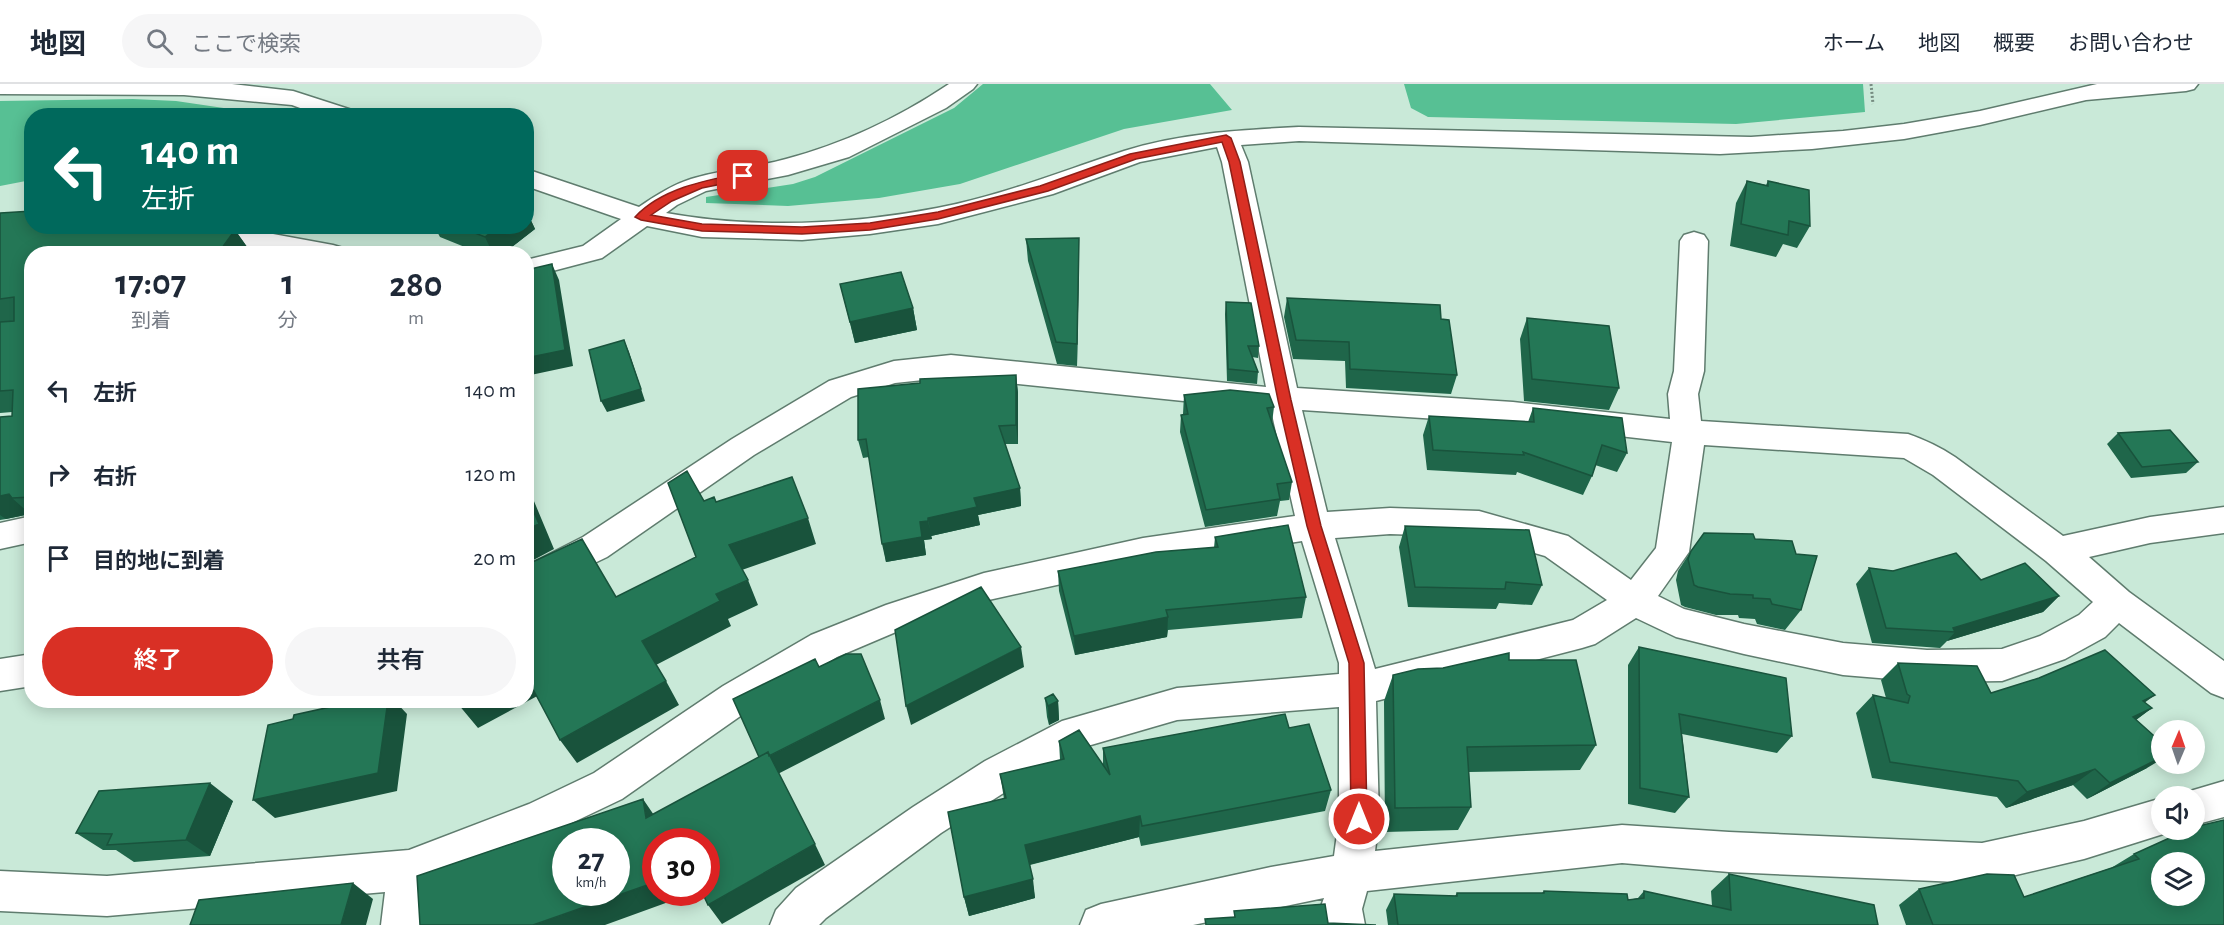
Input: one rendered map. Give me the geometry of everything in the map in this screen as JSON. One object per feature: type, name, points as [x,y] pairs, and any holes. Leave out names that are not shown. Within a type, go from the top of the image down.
[{"type":"street","points":[[534,267],[592,252],[668,199],[699,185],[788,167],[840,152],[936,103],[964,84]]},
{"type":"street","points":[[534,180],[641,217],[702,228],[802,231],[870,226],[938,216],[1044,188],[1134,156],[1226,138],[1299,134],[1720,146],[1772,145],[1896,133],[1966,121],[2086,93],[2126,87],[2186,84]]},
{"type":"street","points":[[0,87],[94,85],[225,90],[296,99],[322,108]]},
{"type":"street","points":[[1226,138],[1277,305],[1284,400],[1314,526],[1357,663],[1359,819],[1352,873],[1341,909],[1344,925]]},
{"type":"street","points":[[223,234],[289,246]]},
{"type":"street","points":[[791,925],[811,903],[927,820],[999,774],[1075,733],[1177,704],[1358,689],[1582,633],[1635,601],[1672,552],[1688,448],[1683,394],[1689,371],[1694,240]]},
{"type":"street","points":[[534,578],[595,547],[743,447],[840,389],[894,372],[951,366],[1284,400],[1314,399],[1513,413],[1687,432],[1908,446],[1936,460],[2058,551],[2117,602],[2224,682]]},
{"type":"street","points":[[0,891],[107,896],[409,870],[543,816],[608,786],[736,698],[824,646],[899,615],[984,587],[1143,552],[1314,526],[1390,520],[1479,524],[1556,546],[1635,601],[1676,622],[1744,639],[1843,659],[1927,666],[2002,665],[2052,648],[2092,626],[2117,602]]},
{"type":"street","points":[[2058,551],[2150,530],[2224,520]]},
{"type":"street","points":[[0,536],[24,531]]},
{"type":"street","points":[[0,675],[24,671]]},
{"type":"street","points":[[2205,804],[2224,799]]},
{"type":"street","points":[[1101,925],[1271,887],[1352,873],[1622,844],[1729,852],[1982,863],[2084,840],[2151,820]]},
{"type":"street","points":[[402,925],[409,870]]},
{"type":"green space","points":[[983,84],[1210,84],[1232,110],[1124,129],[960,184],[879,198],[788,206],[706,203],[706,197],[793,184],[815,177],[954,108]]},
{"type":"green space","points":[[1404,84],[1863,84],[1865,112],[1736,124],[1428,117],[1411,108]]},
{"type":"green space","points":[[133,99],[176,101],[224,108],[24,108],[24,181],[0,186],[0,101]]},
{"type":"building","points":[[1747,181],[1768,186],[1768,181],[1809,190],[1810,226],[1789,221],[1788,235],[1741,224]]},
{"type":"building","points":[[24,212],[24,234],[232,234],[223,246],[24,246],[24,497],[12,498],[9,494],[0,496],[0,417],[12,416],[13,390],[0,391],[0,322],[14,321],[14,297],[0,299],[0,213]]},
{"type":"building","points":[[1079,238],[1077,344],[1056,342],[1026,239]]},
{"type":"building","points":[[552,264],[565,350],[534,356],[534,268]]},
{"type":"building","points":[[901,272],[913,308],[850,322],[840,284]]},
{"type":"building","points":[[1287,298],[1440,305],[1441,319],[1449,320],[1457,375],[1350,369],[1349,342],[1296,340]]},
{"type":"building","points":[[1226,302],[1251,303],[1259,346],[1248,346],[1258,372],[1228,369]]},
{"type":"building","points":[[1527,318],[1609,326],[1619,388],[1532,379]]},
{"type":"building","points":[[624,340],[641,389],[601,401],[589,350]]},
{"type":"building","points":[[1016,375],[1016,425],[999,426],[1020,488],[974,498],[977,507],[928,518],[928,521],[920,522],[922,537],[882,544],[866,439],[858,440],[858,389],[920,383],[920,379]]},
{"type":"building","points":[[1230,390],[1269,394],[1274,407],[1267,408],[1292,482],[1277,484],[1280,499],[1206,510],[1181,415],[1188,414],[1184,395]]},
{"type":"building","points":[[1533,408],[1622,418],[1627,453],[1602,445],[1592,476],[1523,452],[1524,455],[1433,450],[1429,416],[1534,422]]},
{"type":"building","points":[[2170,430],[2198,462],[2142,467],[2118,433]]},
{"type":"building","points":[[687,471],[704,501],[714,497],[716,502],[792,477],[808,518],[729,545],[748,580],[716,594],[720,601],[642,641],[666,681],[560,740],[534,691],[534,561],[582,539],[616,597],[696,557],[668,483]]},
{"type":"building","points":[[534,512],[539,524],[534,526]]},
{"type":"building","points":[[1288,525],[1306,597],[1166,610],[1168,617],[1074,636],[1058,571],[1156,552],[1218,547],[1215,537]]},
{"type":"building","points":[[1405,526],[1529,530],[1542,585],[1506,582],[1505,589],[1415,587]]},
{"type":"building","points":[[1704,533],[1753,534],[1755,539],[1792,541],[1796,554],[1817,556],[1801,610],[1772,604],[1770,599],[1753,598],[1753,595],[1730,594],[1694,585],[1688,559]]},
{"type":"building","points":[[1956,553],[1981,580],[2025,563],[2059,596],[1953,628],[1955,632],[1886,628],[1869,568],[1893,571]]},
{"type":"building","points":[[981,587],[1021,647],[906,706],[895,630]]},
{"type":"building","points":[[1639,647],[1786,678],[1792,736],[1679,714],[1689,797],[1640,788]]},
{"type":"building","points":[[2105,650],[2155,695],[2143,701],[2152,708],[2133,717],[2151,733],[2151,762],[2110,783],[2095,769],[2027,792],[2018,781],[1890,762],[1873,695],[1908,703],[1910,696],[1907,694],[1898,663],[1977,666],[1991,693],[2039,678]]},
{"type":"building","points":[[1509,653],[1509,660],[1576,660],[1596,745],[1467,747],[1471,807],[1395,808],[1393,675],[1418,669],[1443,668]]},
{"type":"building","points":[[846,654],[861,654],[880,700],[769,756],[768,752],[759,757],[733,699],[815,659],[819,667]]},
{"type":"building","points":[[1053,694],[1058,701],[1048,706],[1045,698]]},
{"type":"building","points":[[326,708],[387,708],[378,773],[253,800],[268,725],[293,719],[294,715]]},
{"type":"building","points":[[1285,714],[1289,728],[1309,724],[1331,790],[1142,826],[1140,816],[1025,845],[1033,879],[964,897],[948,812],[1006,798],[1000,774],[1064,759],[1059,741],[1079,730],[1110,775],[1103,748]]},
{"type":"building","points":[[768,752],[815,844],[720,898],[720,828],[642,828],[642,887],[630,891],[630,828],[558,828],[643,799],[646,818]]},
{"type":"building","points":[[210,783],[186,840],[107,845],[112,834],[76,833],[99,791]]},
{"type":"building","points":[[2224,820],[2224,925],[1933,925],[1919,889],[1987,874],[2014,875],[2024,897],[2139,859],[2134,854],[2165,840],[2205,840],[2205,824]]},
{"type":"building","points":[[552,830],[552,906],[587,906],[533,925],[420,925],[417,876]]},
{"type":"building","points":[[1729,874],[1874,905],[1878,925],[1398,925],[1394,894],[1457,896],[1457,893],[1544,893],[1544,891],[1627,894],[1628,900],[1644,898],[1644,891],[1731,910]]},
{"type":"building","points":[[353,883],[341,925],[190,925],[199,900]]},
{"type":"building","points":[[1325,904],[1328,923],[1376,925],[1206,925],[1205,919],[1235,917],[1234,911]]},
{"type":"route","points":[[743,176],[699,185],[668,199],[641,217],[702,228],[802,231],[870,226],[938,216],[1044,188],[1134,156],[1226,138],[1234,162],[1284,400],[1314,526],[1357,663],[1359,819]]}]
